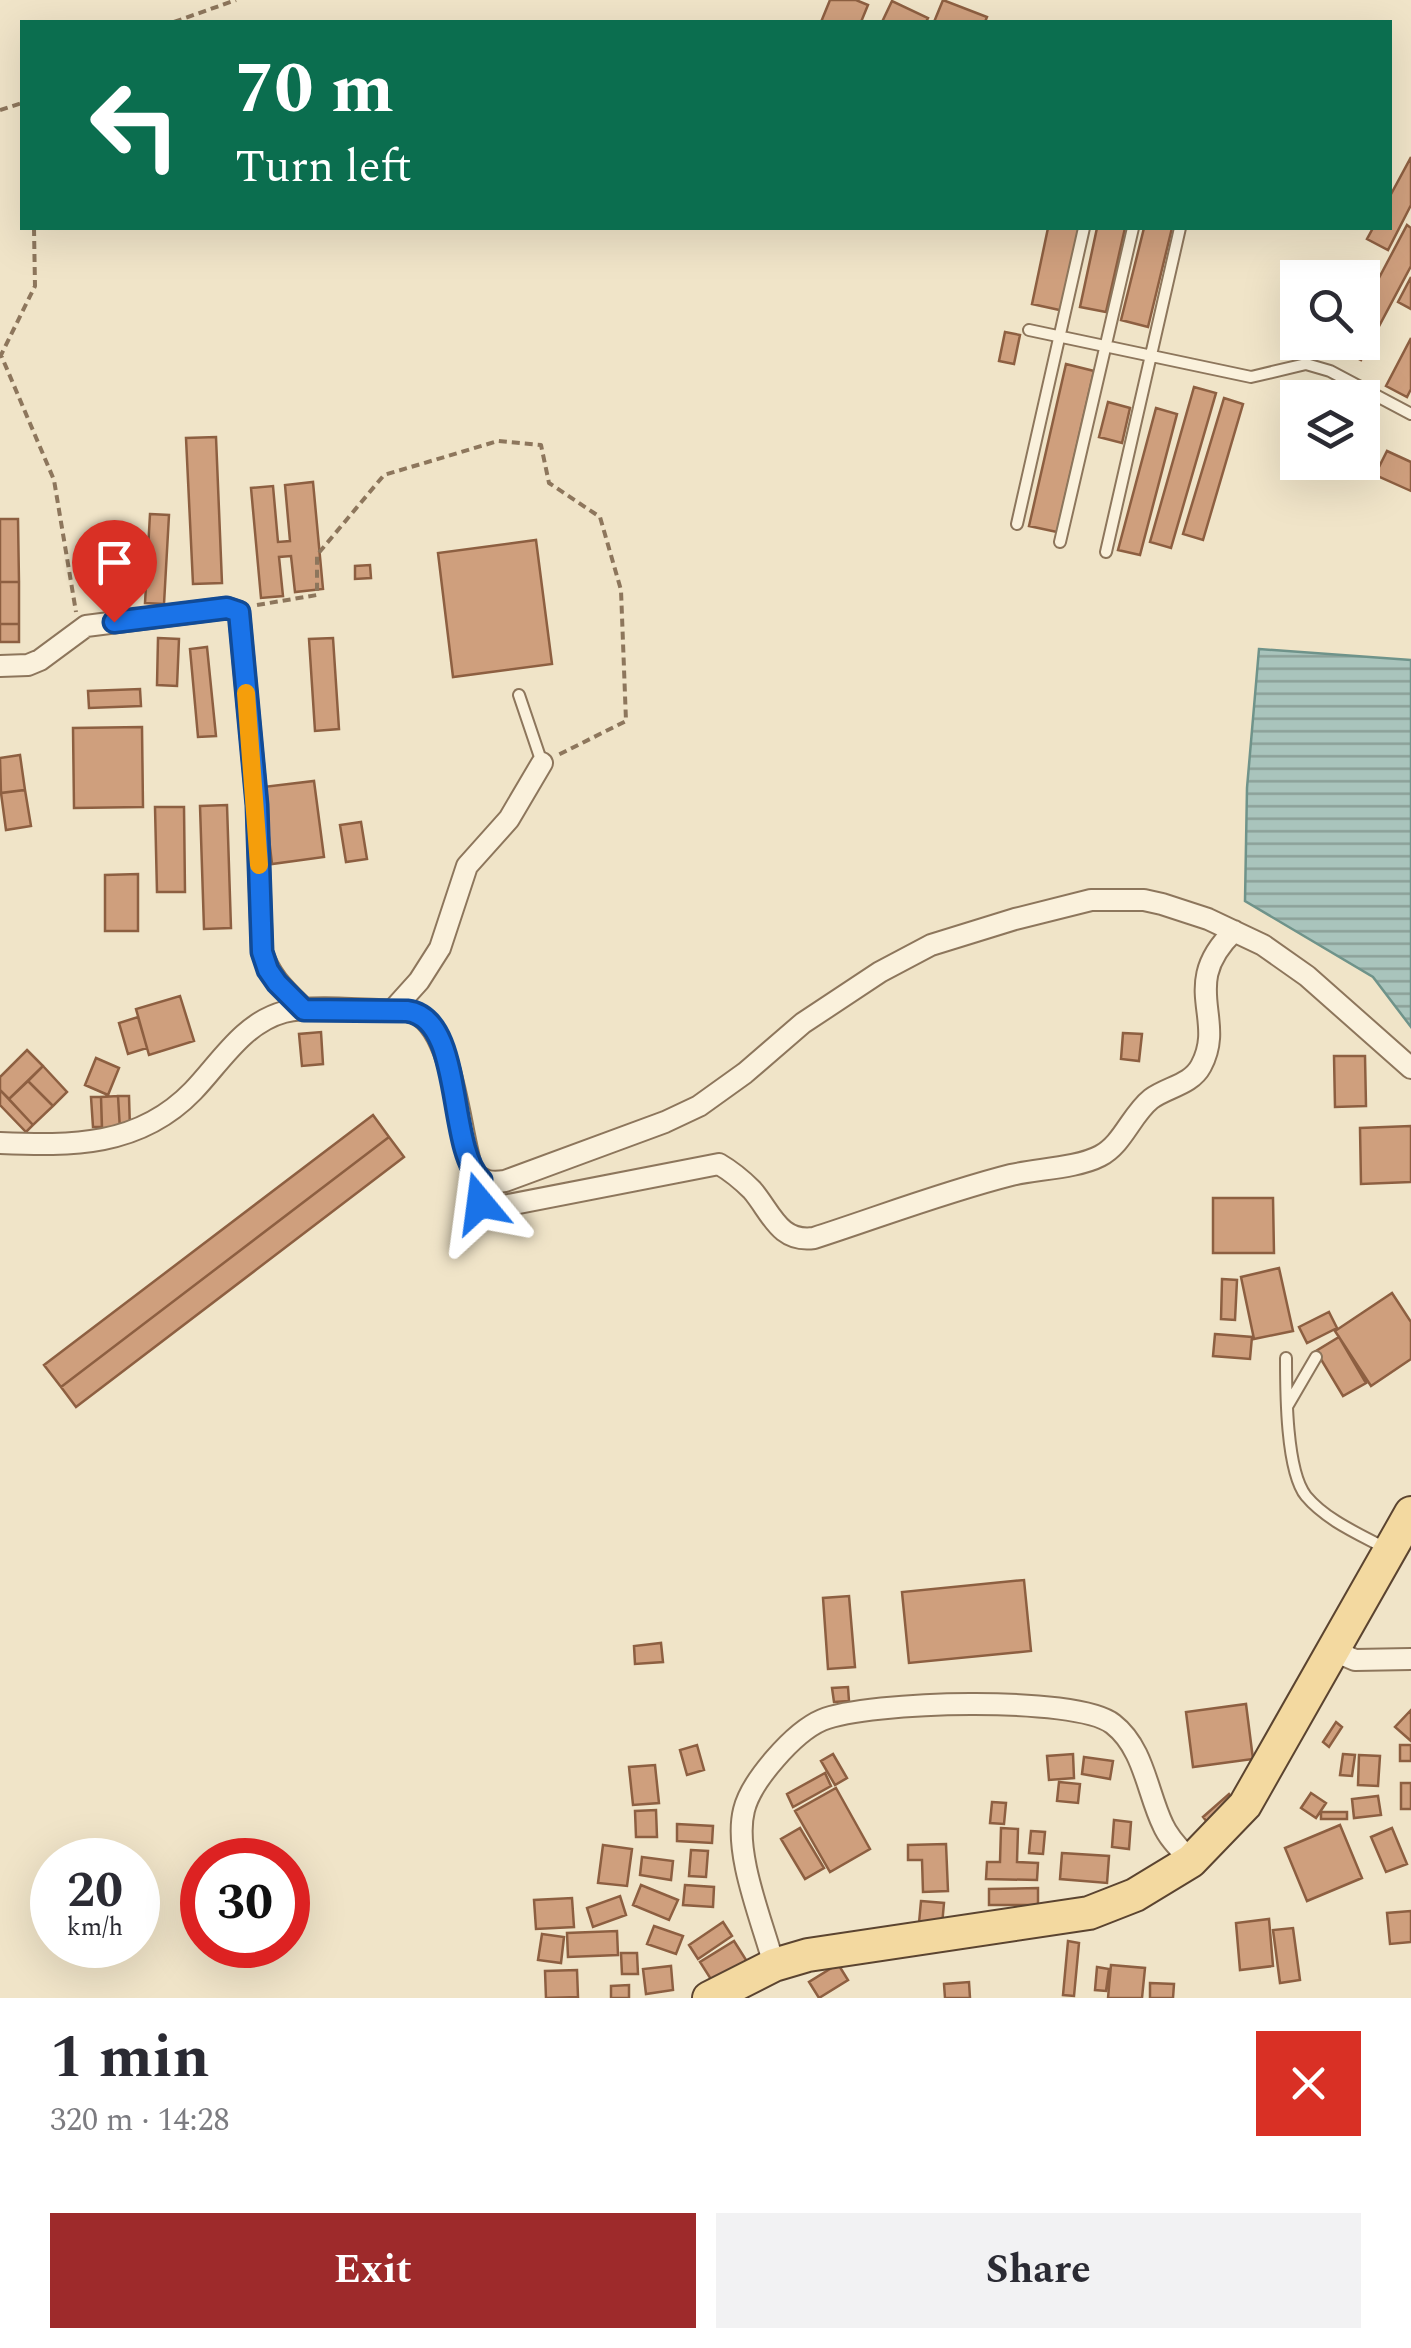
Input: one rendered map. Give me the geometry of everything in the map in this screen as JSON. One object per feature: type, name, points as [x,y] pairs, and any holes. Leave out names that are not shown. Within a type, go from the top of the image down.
[{"type":"main road","points":[[709,1998],[774,1966],[843,1948],[1089,1913],[1135,1895],[1191,1861],[1245,1805],[1411,1513]]},
{"type":"street","points":[[0,666],[28,665],[40,660],[79,630],[94,624],[233,608],[239,612],[257,805],[262,952],[277,983],[304,1010]]},
{"type":"street","points":[[392,1011],[419,982],[440,948],[467,866],[509,819],[542,762]]},
{"type":"street","points":[[0,1143],[83,1145],[138,1131],[180,1103],[249,1031],[278,1014],[304,1010],[414,1012],[432,1028],[450,1075],[473,1172],[492,1183],[520,1176],[699,1106],[825,1008],[904,958],[952,938],[1091,900],[1162,904],[1263,945],[1306,976],[1411,1068]]},
{"type":"street","points":[[481,1180],[480,1203],[493,1208],[719,1164],[748,1186],[782,1230],[800,1240],[996,1179],[1093,1159],[1112,1146],[1153,1098],[1186,1082],[1200,1069],[1206,1048],[1206,976],[1216,948],[1234,931]]},
{"type":"street","points":[[1334,1651],[1355,1660],[1411,1659]]},
{"type":"street","points":[[774,1966],[744,1857],[744,1807],[764,1774],[790,1745],[806,1729],[835,1716],[927,1704],[1064,1708],[1101,1716],[1114,1725],[1133,1749],[1163,1826],[1191,1861]]},
{"type":"lane","points":[[1017,524],[1084,230]]},
{"type":"lane","points":[[1060,542],[1132,230]]},
{"type":"lane","points":[[1106,552],[1180,230]]},
{"type":"lane","points":[[1029,330],[1252,377],[1306,364],[1330,370],[1411,414]]},
{"type":"lane","points":[[519,695],[542,762]]},
{"type":"lane","points":[[1287,1405],[1316,1357]]},
{"type":"lane","points":[[1286,1358],[1288,1433],[1304,1494],[1338,1522],[1390,1550]]},
{"type":"path","points":[[180,20],[236,0]]},
{"type":"path","points":[[34,230],[36,286],[1,355],[54,480],[79,630]]},
{"type":"path","points":[[233,608],[317,595],[316,554],[384,475],[498,440],[541,445],[550,483],[600,518],[621,590],[626,720],[542,762]]},
{"type":"water","points":[[1259,649],[1411,660],[1411,1027],[1373,977],[1245,901],[1247,788]]},
{"type":"building","points":[[830,0],[856,0],[868,5],[862,20],[822,20]]},
{"type":"building","points":[[943,0],[987,17],[986,20],[935,20]]},
{"type":"building","points":[[892,1],[928,18],[927,20],[883,20]]},
{"type":"building","points":[[1411,157],[1411,205],[1388,250],[1367,239],[1372,230],[1392,230],[1392,192]]},
{"type":"building","points":[[1407,225],[1411,228],[1411,266],[1380,324],[1380,276]]},
{"type":"building","points":[[1048,230],[1082,230],[1064,311],[1032,304]]},
{"type":"building","points":[[1097,230],[1125,230],[1106,312],[1080,307]]},
{"type":"building","points":[[1144,230],[1172,230],[1148,327],[1121,320]]},
{"type":"building","points":[[1411,277],[1411,309],[1398,302]]},
{"type":"building","points":[[1005,332],[1020,335],[1014,364],[999,361]]},
{"type":"building","points":[[1411,338],[1411,389],[1407,397],[1386,386]]},
{"type":"building","points":[[1066,364],[1094,371],[1057,532],[1029,526]]},
{"type":"building","points":[[1194,387],[1216,393],[1171,548],[1150,542]]},
{"type":"building","points":[[1224,398],[1243,404],[1203,540],[1183,534]]},
{"type":"building","points":[[1108,402],[1130,408],[1122,443],[1099,437]]},
{"type":"building","points":[[1156,408],[1177,414],[1140,555],[1118,550]]},
{"type":"building","points":[[216,437],[222,583],[193,584],[186,438]]},
{"type":"building","points":[[1387,451],[1411,462],[1411,491],[1380,477],[1380,465]]},
{"type":"building","points":[[313,482],[323,589],[295,592],[291,556],[279,557],[283,596],[261,598],[251,488],[273,486],[278,542],[290,541],[285,485]]},
{"type":"building","points":[[150,514],[169,515],[164,604],[145,603]]},
{"type":"building","points":[[0,519],[18,519],[19,582],[0,582]]},
{"type":"building","points":[[536,540],[552,664],[453,677],[438,553]]},
{"type":"building","points":[[370,565],[371,578],[355,579],[355,566]]},
{"type":"building","points":[[0,582],[19,582],[19,624],[0,624]]},
{"type":"building","points":[[0,624],[19,624],[19,642],[0,642]]},
{"type":"building","points":[[158,638],[179,639],[177,686],[157,685]]},
{"type":"building","points":[[333,638],[339,729],[315,731],[309,639]]},
{"type":"building","points":[[207,647],[216,736],[198,737],[190,649]]},
{"type":"building","points":[[140,689],[141,706],[89,708],[88,691]]},
{"type":"building","points":[[142,727],[143,807],[74,808],[73,728]]},
{"type":"building","points":[[20,755],[25,790],[1,793],[0,758]]},
{"type":"building","points":[[314,781],[324,857],[272,864],[263,787]]},
{"type":"building","points":[[25,790],[31,826],[6,830],[1,793]]},
{"type":"building","points":[[227,805],[231,928],[204,929],[200,806]]},
{"type":"building","points":[[155,807],[184,807],[185,892],[157,892]]},
{"type":"building","points":[[361,822],[367,859],[346,862],[340,825]]},
{"type":"building","points":[[138,874],[138,931],[105,931],[105,875]]},
{"type":"building","points":[[180,996],[194,1041],[149,1055],[136,1009]]},
{"type":"building","points":[[138,1017],[147,1048],[128,1054],[119,1023]]},
{"type":"building","points":[[321,1032],[323,1064],[302,1066],[299,1034]]},
{"type":"building","points":[[1123,1033],[1142,1034],[1139,1061],[1121,1059]]},
{"type":"building","points":[[27,1050],[43,1066],[9,1099],[0,1090],[0,1077]]},
{"type":"building","points":[[1334,1056],[1365,1056],[1366,1106],[1335,1107]]},
{"type":"building","points":[[96,1058],[119,1068],[108,1095],[85,1085]]},
{"type":"building","points":[[43,1066],[67,1092],[53,1106],[28,1081]]},
{"type":"building","points":[[28,1081],[53,1106],[33,1125],[9,1099]]},
{"type":"building","points":[[0,1090],[33,1125],[26,1132],[0,1105]]},
{"type":"building","points":[[118,1096],[129,1096],[130,1129],[120,1130]]},
{"type":"building","points":[[118,1096],[120,1130],[102,1131],[101,1097]]},
{"type":"building","points":[[91,1097],[101,1097],[102,1127],[93,1127]]},
{"type":"building","points":[[373,1115],[389,1137],[61,1387],[44,1365]]},
{"type":"building","points":[[1411,1126],[1411,1182],[1361,1184],[1360,1128]]},
{"type":"building","points":[[389,1137],[404,1157],[76,1407],[61,1387]]},
{"type":"building","points":[[1213,1198],[1273,1198],[1274,1253],[1213,1253]]},
{"type":"building","points":[[1279,1268],[1293,1331],[1254,1339],[1241,1277]]},
{"type":"building","points":[[1222,1279],[1237,1280],[1235,1320],[1221,1319]]},
{"type":"building","points":[[1392,1293],[1411,1322],[1411,1359],[1371,1386],[1335,1331]]},
{"type":"building","points":[[1329,1312],[1337,1328],[1307,1343],[1299,1327]]},
{"type":"building","points":[[1215,1334],[1252,1337],[1250,1359],[1213,1356]]},
{"type":"building","points":[[1339,1337],[1366,1383],[1343,1396],[1316,1351]]},
{"type":"building","points":[[1024,1580],[1031,1651],[909,1663],[902,1592]]},
{"type":"building","points":[[849,1596],[855,1667],[828,1669],[823,1598]]},
{"type":"building","points":[[661,1643],[663,1662],[635,1664],[634,1646]]},
{"type":"building","points":[[848,1687],[849,1701],[834,1702],[832,1688]]},
{"type":"building","points":[[1246,1704],[1253,1759],[1193,1767],[1186,1712]]},
{"type":"building","points":[[1411,1710],[1411,1741],[1395,1727]]},
{"type":"building","points":[[1336,1722],[1342,1727],[1329,1747],[1323,1742]]},
{"type":"building","points":[[697,1745],[704,1770],[687,1775],[680,1750]]},
{"type":"building","points":[[1400,1745],[1411,1745],[1411,1761],[1400,1761]]},
{"type":"building","points":[[833,1754],[847,1778],[835,1785],[821,1761]]},
{"type":"building","points":[[1073,1754],[1074,1778],[1049,1780],[1047,1756]]},
{"type":"building","points":[[1343,1754],[1355,1755],[1352,1776],[1340,1775]]},
{"type":"building","points":[[1359,1755],[1380,1756],[1378,1786],[1358,1785]]},
{"type":"building","points":[[1084,1757],[1113,1761],[1110,1779],[1082,1774]]},
{"type":"building","points":[[655,1765],[659,1803],[633,1805],[629,1767]]},
{"type":"building","points":[[825,1773],[831,1786],[793,1807],[787,1794]]},
{"type":"building","points":[[1059,1782],[1080,1784],[1078,1803],[1057,1801]]},
{"type":"building","points":[[1401,1783],[1411,1783],[1411,1809],[1401,1809]]},
{"type":"building","points":[[836,1788],[870,1849],[830,1872],[795,1811]]},
{"type":"building","points":[[1311,1793],[1326,1803],[1316,1818],[1301,1808]]},
{"type":"building","points":[[1229,1794],[1237,1804],[1211,1827],[1203,1817]]},
{"type":"building","points":[[1378,1796],[1381,1815],[1354,1818],[1352,1799]]},
{"type":"building","points":[[992,1802],[1006,1803],[1004,1824],[990,1823]]},
{"type":"building","points":[[656,1810],[657,1837],[636,1837],[635,1811]]},
{"type":"building","points":[[1321,1812],[1347,1812],[1347,1819],[1321,1819]]},
{"type":"building","points":[[1114,1820],[1131,1822],[1129,1849],[1112,1847]]},
{"type":"building","points":[[677,1824],[713,1826],[712,1843],[677,1841]]},
{"type":"building","points":[[1340,1825],[1362,1878],[1307,1901],[1285,1848]]},
{"type":"building","points":[[800,1828],[824,1868],[805,1879],[781,1839]]},
{"type":"building","points":[[1001,1828],[1018,1829],[1017,1862],[1038,1863],[1037,1880],[986,1879],[987,1862],[1000,1862]]},
{"type":"building","points":[[1392,1828],[1407,1864],[1386,1872],[1371,1837]]},
{"type":"building","points":[[1031,1831],[1045,1832],[1043,1854],[1029,1853]]},
{"type":"building","points":[[946,1844],[948,1891],[923,1892],[922,1860],[908,1860],[908,1845]]},
{"type":"building","points":[[603,1845],[632,1849],[627,1886],[598,1883]]},
{"type":"building","points":[[691,1850],[708,1851],[706,1877],[689,1876]]},
{"type":"building","points":[[1062,1853],[1109,1856],[1107,1883],[1060,1879]]},
{"type":"building","points":[[642,1857],[673,1861],[671,1880],[640,1875]]},
{"type":"building","points":[[641,1885],[678,1900],[669,1920],[633,1905]]},
{"type":"building","points":[[685,1885],[714,1887],[713,1907],[683,1905]]},
{"type":"building","points":[[1038,1888],[1038,1905],[989,1905],[989,1889]]},
{"type":"building","points":[[620,1896],[626,1915],[593,1927],[587,1908]]},
{"type":"building","points":[[572,1898],[574,1927],[536,1929],[534,1900]]},
{"type":"building","points":[[921,1901],[944,1903],[942,1925],[919,1923]]},
{"type":"building","points":[[1411,1911],[1411,1942],[1390,1944],[1387,1913]]},
{"type":"building","points":[[1269,1919],[1273,1966],[1240,1970],[1236,1923]]},
{"type":"building","points":[[723,1922],[732,1936],[698,1959],[689,1945]]},
{"type":"building","points":[[654,1926],[683,1936],[676,1954],[647,1944]]},
{"type":"building","points":[[1293,1928],[1300,1980],[1280,1983],[1273,1930]]},
{"type":"building","points":[[617,1931],[618,1955],[568,1957],[567,1933]]},
{"type":"building","points":[[542,1934],[564,1937],[561,1963],[538,1960]]},
{"type":"building","points":[[734,1941],[748,1963],[714,1984],[700,1962]]},
{"type":"building","points":[[1068,1941],[1079,1943],[1074,1996],[1063,1995]]},
{"type":"building","points":[[621,1953],[637,1953],[638,1974],[622,1974]]},
{"type":"building","points":[[838,1964],[848,1980],[819,1998],[809,1982]]},
{"type":"building","points":[[1111,1965],[1145,1968],[1142,1998],[1108,1998]]},
{"type":"building","points":[[671,1966],[673,1990],[646,1994],[643,1969]]},
{"type":"building","points":[[1097,1967],[1109,1969],[1106,1991],[1095,1990]]},
{"type":"building","points":[[577,1970],[578,1997],[546,1998],[545,1971]]},
{"type":"building","points":[[969,1982],[970,1998],[945,1998],[944,1984]]},
{"type":"building","points":[[1150,1983],[1174,1984],[1173,1998],[1150,1998]]},
{"type":"building","points":[[629,1985],[629,1998],[611,1998],[611,1986]]},
{"type":"slow traffic","points":[[246,693],[259,865]]},
{"type":"route","points":[[114,622],[227,608],[239,612],[257,805],[262,952],[268,970],[304,1010],[407,1011],[427,1020],[441,1045],[450,1075],[468,1158],[481,1180],[480,1203]]}]
